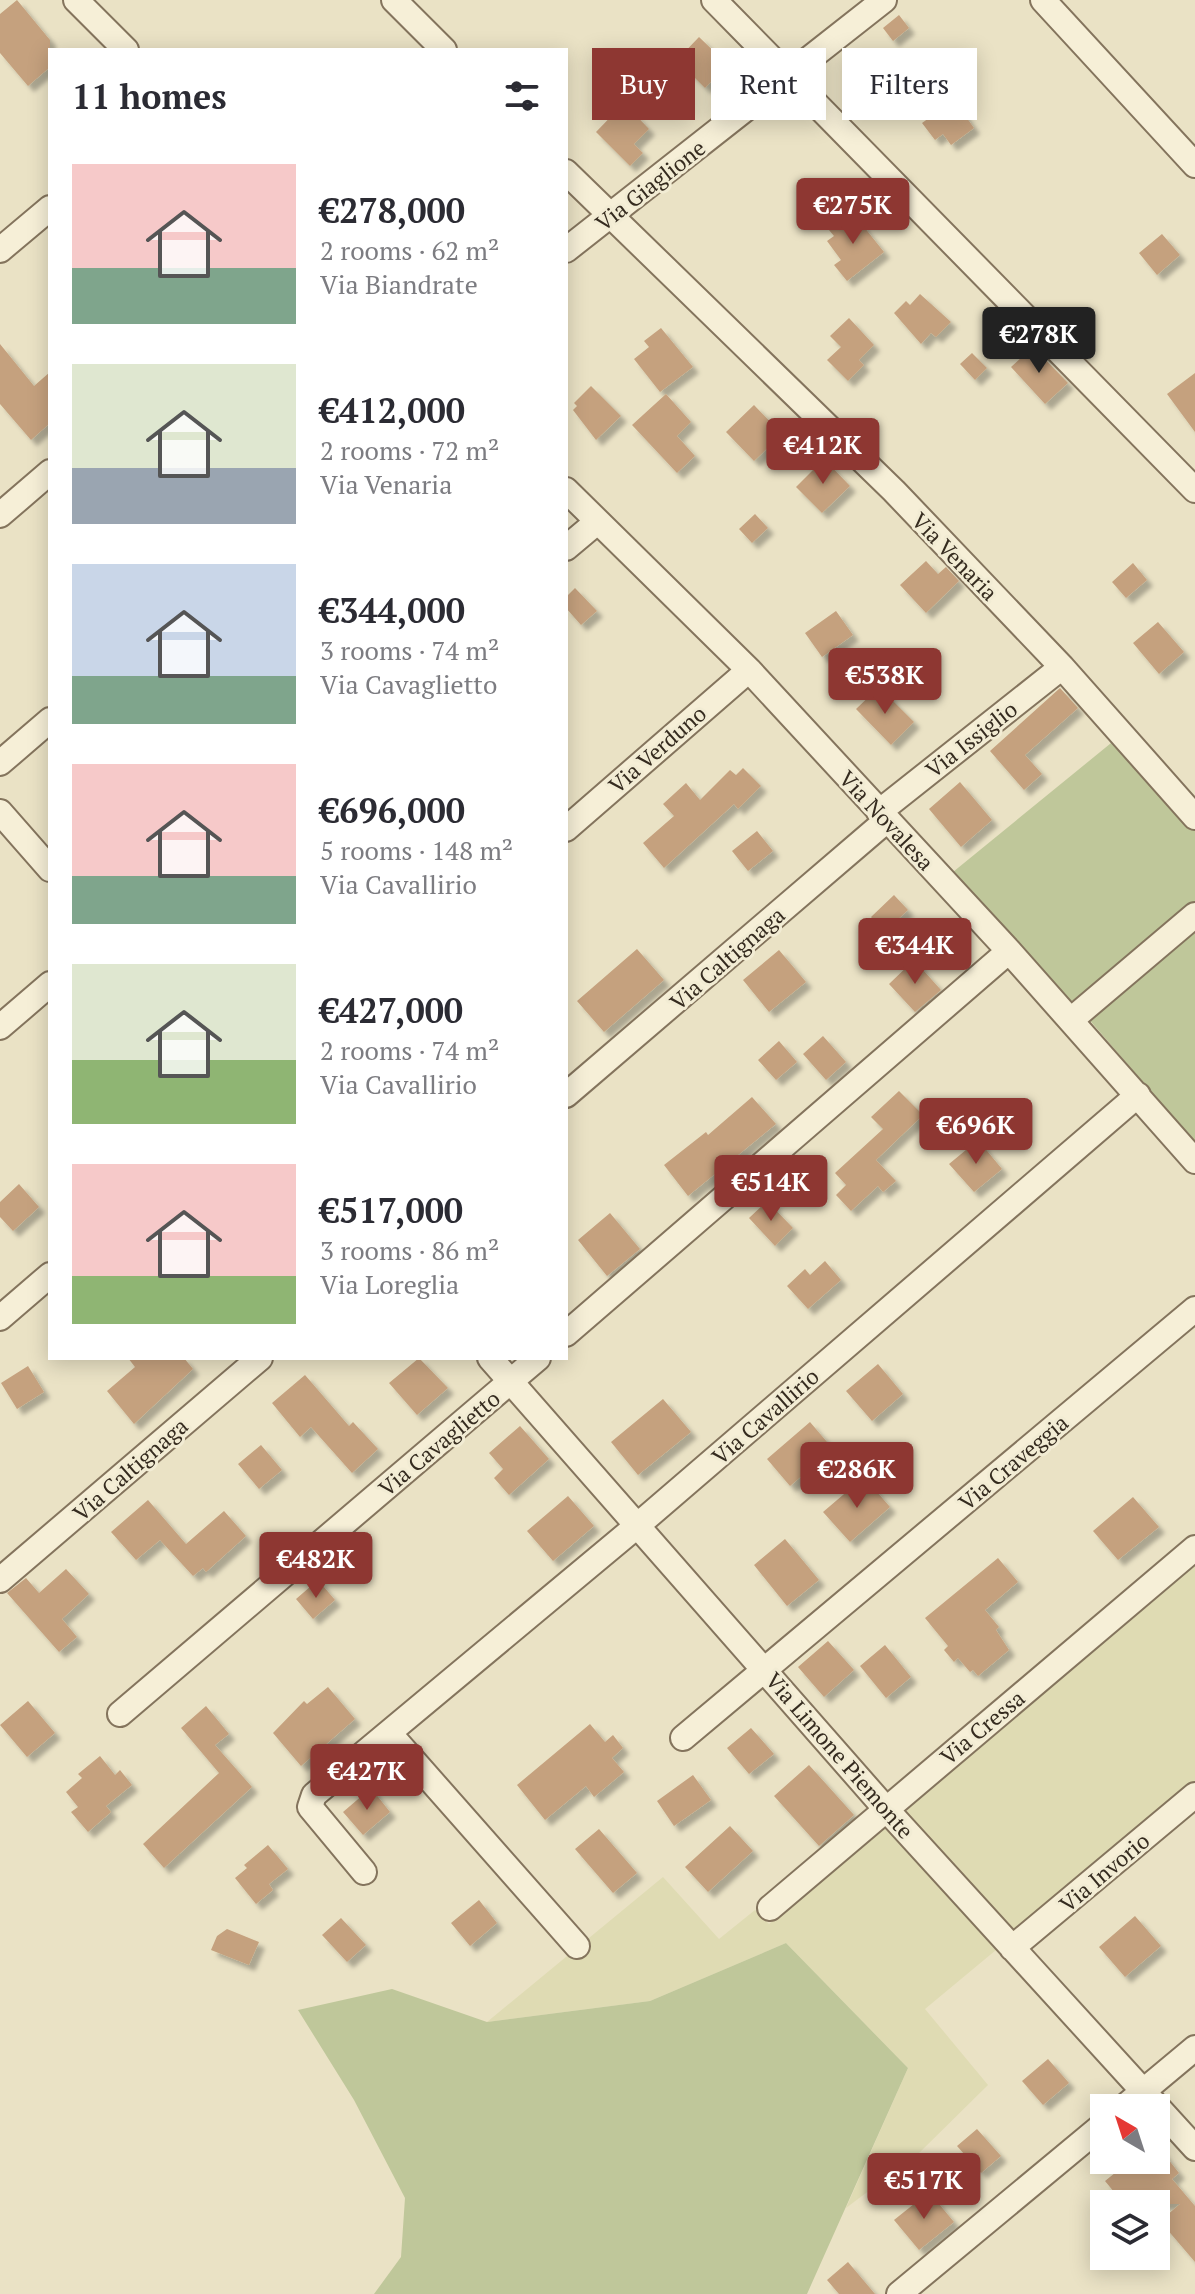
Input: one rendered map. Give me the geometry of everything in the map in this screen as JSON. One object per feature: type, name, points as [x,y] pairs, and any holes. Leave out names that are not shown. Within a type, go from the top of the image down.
[{"type":"street","points":[[76,0],[124,48]]},
{"type":"street","points":[[394,0],[442,48]]},
{"type":"street","points":[[714,0],[761,48]]},
{"type":"street","name":"Via Giaglione","points":[[824,48],[884,0]]},
{"type":"street","points":[[1043,0],[1195,165]]},
{"type":"street","points":[[826,114],[1195,490]]},
{"type":"street","name":"Via Giaglione","points":[[568,248],[733,120]]},
{"type":"street","name":"Via Venaria","points":[[568,174],[894,491],[1062,667],[1195,817]]},
{"type":"street","points":[[0,250],[48,210]]},
{"type":"street","points":[[0,515],[48,474]]},
{"type":"street","name":"Via Novalesa","points":[[568,492],[749,670],[1009,951],[1195,1161]]},
{"type":"street","points":[[568,546],[597,522]]},
{"type":"street","name":"Via Issiglio","points":[[883,816],[1062,667]]},
{"type":"street","name":"Via Verduno","points":[[568,827],[749,670]]},
{"type":"street","points":[[0,763],[48,722]]},
{"type":"street","points":[[0,812],[48,867]]},
{"type":"street","name":"Via Caltignaga","points":[[568,1093],[883,816]]},
{"type":"street","points":[[1071,1020],[1195,915]]},
{"type":"street","points":[[568,1332],[1009,951]]},
{"type":"street","points":[[0,1027],[48,986]]},
{"type":"street","name":"Via Cavallirio","points":[[364,1872],[310,1807],[314,1795],[638,1525],[1138,1095]]},
{"type":"street","points":[[0,1318],[48,1277]]},
{"type":"street","name":"Via Craveggia","points":[[683,1738],[1195,1309]]},
{"type":"street","name":"Via Caltignaga","points":[[0,1580],[258,1360]]},
{"type":"street","name":"Via Limone Piemonte","points":[[492,1360],[885,1808],[1195,2148]]},
{"type":"street","name":"Via Cavaglietto","points":[[120,1714],[536,1360]]},
{"type":"street","name":"Via Cressa","points":[[770,1908],[1195,1548]]},
{"type":"street","points":[[389,1733],[577,1946]]},
{"type":"street","name":"Via Invorio","points":[[1012,1948],[1195,1795]]},
{"type":"street","points":[[1140,2094],[1195,2048]]},
{"type":"street","points":[[899,2294],[1090,2136]]},
{"type":"shaded area","points":[[1195,1563],[1195,1787],[1017,1938],[907,1813],[907,1805]]},
{"type":"shaded area","points":[[885,1824],[996,1950],[925,2009],[988,2085],[918,2154],[846,2208],[908,2068],[786,1943],[650,2001],[487,2022],[663,1877],[719,1939],[755,1910],[769,1924]]},
{"type":"green space","points":[[1116,739],[1195,827],[1195,903],[1081,998],[1071,1001],[953,872]]},
{"type":"green space","points":[[1195,928],[1195,1143],[1087,1017]]},
{"type":"green space","points":[[786,1943],[908,2068],[807,2294],[374,2294],[401,2257],[405,2198],[354,2100],[298,2010],[392,1989],[487,2022],[650,2001]]},
{"type":"building","points":[[17,0],[50,40],[48,69],[28,86],[0,53],[0,14]]},
{"type":"building","points":[[899,15],[909,28],[893,41],[883,28]]},
{"type":"building","points":[[699,37],[711,49],[711,82],[705,88],[695,78],[695,48],[688,48]]},
{"type":"building","points":[[608,120],[640,120],[649,129],[634,144],[643,153],[630,166],[596,132]]},
{"type":"building","points":[[926,120],[968,120],[974,128],[951,145],[943,134],[935,140],[922,123]]},
{"type":"building","points":[[852,212],[884,252],[847,281],[834,265],[841,260],[827,241],[834,236],[829,230]]},
{"type":"building","points":[[1162,234],[1180,255],[1157,275],[1139,253]]},
{"type":"building","points":[[920,294],[951,322],[936,337],[931,333],[921,344],[894,313],[906,301],[910,305]]},
{"type":"building","points":[[849,318],[874,345],[859,360],[864,365],[848,381],[827,360],[841,347],[830,336]]},
{"type":"building","points":[[661,328],[693,367],[660,392],[634,359],[649,347],[644,341]]},
{"type":"building","points":[[0,344],[34,386],[48,374],[48,425],[31,440],[0,404]]},
{"type":"building","points":[[1033,347],[1068,383],[1045,404],[1011,367]]},
{"type":"building","points":[[972,353],[987,368],[975,380],[960,364]]},
{"type":"building","points":[[1195,373],[1195,432],[1167,394]]},
{"type":"building","points":[[591,386],[621,416],[596,440],[573,410],[577,406],[574,403]]},
{"type":"building","points":[[666,394],[691,422],[677,436],[695,456],[677,473],[632,425]]},
{"type":"building","points":[[754,405],[782,434],[754,461],[726,432]]},
{"type":"building","points":[[824,459],[850,486],[822,513],[796,487]]},
{"type":"building","points":[[755,514],[768,528],[752,543],[739,529]]},
{"type":"building","points":[[926,561],[938,574],[946,567],[959,581],[926,613],[900,585]]},
{"type":"building","points":[[1133,563],[1147,580],[1126,598],[1112,582]]},
{"type":"building","points":[[575,588],[597,611],[581,625],[568,610],[568,595]]},
{"type":"building","points":[[836,611],[853,635],[822,657],[805,633]]},
{"type":"building","points":[[1158,622],[1184,652],[1159,674],[1133,643]]},
{"type":"building","points":[[879,687],[914,722],[891,745],[856,709]]},
{"type":"building","points":[[1060,688],[1078,708],[1025,755],[1042,774],[1024,790],[990,751]]},
{"type":"building","points":[[743,768],[761,786],[738,809],[734,804],[664,868],[643,843],[674,816],[663,804],[686,783],[700,800],[730,770],[736,775]]},
{"type":"building","points":[[960,782],[992,820],[961,847],[929,809]]},
{"type":"building","points":[[757,831],[773,851],[748,871],[732,851]]},
{"type":"building","points":[[894,895],[908,910],[884,932],[871,917]]},
{"type":"building","points":[[637,949],[664,980],[604,1032],[577,1001]]},
{"type":"building","points":[[779,950],[806,982],[769,1012],[743,980]]},
{"type":"building","points":[[914,960],[941,990],[915,1012],[889,984]]},
{"type":"building","points":[[823,1036],[846,1062],[826,1080],[803,1054]]},
{"type":"building","points":[[779,1041],[797,1062],[776,1080],[758,1060]]},
{"type":"building","points":[[899,1091],[923,1115],[876,1160],[896,1181],[883,1192],[878,1186],[851,1211],[836,1195],[846,1185],[835,1173],[883,1129],[871,1117]]},
{"type":"building","points":[[752,1097],[776,1124],[688,1196],[664,1165],[706,1132],[708,1135]]},
{"type":"building","points":[[978,1140],[1002,1169],[974,1192],[949,1164]]},
{"type":"building","points":[[19,1184],[39,1207],[13,1231],[0,1217],[0,1202]]},
{"type":"building","points":[[767,1201],[793,1228],[775,1246],[749,1218]]},
{"type":"building","points":[[610,1213],[640,1249],[607,1276],[578,1240]]},
{"type":"building","points":[[825,1261],[841,1280],[808,1309],[787,1286],[805,1269],[810,1275]]},
{"type":"building","points":[[130,1360],[186,1360],[193,1369],[134,1424],[107,1391],[135,1367]]},
{"type":"building","points":[[417,1360],[421,1360],[448,1388],[417,1415],[389,1383]]},
{"type":"building","points":[[878,1364],[903,1394],[872,1421],[846,1391]]},
{"type":"building","points":[[28,1366],[44,1392],[17,1409],[1,1383]]},
{"type":"building","points":[[305,1375],[349,1426],[353,1422],[378,1449],[352,1473],[311,1427],[300,1437],[272,1403]]},
{"type":"building","points":[[663,1399],[691,1432],[638,1475],[611,1442]]},
{"type":"building","points":[[810,1422],[833,1449],[790,1486],[767,1459]]},
{"type":"building","points":[[520,1426],[549,1459],[509,1495],[494,1478],[503,1469],[489,1453]]},
{"type":"building","points":[[261,1445],[282,1470],[259,1489],[238,1464]]},
{"type":"building","points":[[864,1477],[890,1507],[850,1542],[823,1512]]},
{"type":"building","points":[[568,1496],[594,1526],[553,1561],[527,1531]]},
{"type":"building","points":[[1133,1497],[1159,1527],[1118,1560],[1093,1531]]},
{"type":"building","points":[[148,1500],[186,1544],[224,1511],[246,1536],[206,1572],[203,1568],[193,1576],[160,1540],[136,1560],[111,1532]]},
{"type":"building","points":[[785,1539],[819,1580],[787,1606],[754,1565]]},
{"type":"building","points":[[998,1558],[1018,1582],[985,1610],[999,1627],[996,1630],[1009,1650],[978,1676],[958,1658],[954,1662],[944,1650],[948,1646],[925,1618]]},
{"type":"building","points":[[66,1569],[89,1594],[62,1619],[77,1637],[59,1652],[7,1593],[26,1578],[39,1593]]},
{"type":"building","points":[[318,1580],[335,1600],[313,1619],[296,1599]]},
{"type":"building","points":[[828,1641],[854,1670],[824,1697],[798,1667]]},
{"type":"building","points":[[885,1645],[911,1677],[886,1698],[860,1666]]},
{"type":"building","points":[[328,1687],[355,1719],[301,1766],[273,1733],[304,1701],[307,1704]]},
{"type":"building","points":[[28,1701],[55,1733],[27,1757],[0,1725]]},
{"type":"building","points":[[206,1706],[229,1734],[215,1745],[252,1787],[164,1868],[143,1844],[219,1773],[181,1728]]},
{"type":"building","points":[[590,1724],[605,1742],[613,1735],[623,1748],[612,1758],[624,1772],[594,1797],[586,1786],[545,1820],[517,1785]]},
{"type":"building","points":[[751,1728],[774,1754],[749,1774],[727,1748]]},
{"type":"building","points":[[100,1756],[115,1775],[120,1770],[132,1785],[106,1806],[111,1812],[88,1832],[71,1812],[78,1807],[66,1792],[82,1778],[78,1774]]},
{"type":"building","points":[[809,1765],[854,1815],[819,1846],[774,1796]]},
{"type":"building","points":[[693,1775],[711,1800],[674,1826],[657,1801]]},
{"type":"building","points":[[371,1788],[390,1812],[363,1835],[343,1812]]},
{"type":"building","points":[[730,1826],[753,1851],[708,1892],[685,1867]]},
{"type":"building","points":[[599,1829],[637,1873],[613,1893],[575,1849]]},
{"type":"building","points":[[268,1845],[288,1869],[269,1884],[273,1890],[256,1904],[235,1878],[247,1868],[244,1865]]},
{"type":"building","points":[[479,1900],[497,1923],[470,1946],[451,1923]]},
{"type":"building","points":[[1135,1916],[1161,1946],[1125,1977],[1099,1947]]},
{"type":"building","points":[[341,1918],[366,1945],[347,1962],[322,1935]]},
{"type":"building","points":[[227,1929],[259,1942],[249,1965],[211,1950],[217,1936]]},
{"type":"building","points":[[1048,2059],[1069,2083],[1043,2105],[1022,2081]]},
{"type":"building","points":[[977,2129],[1001,2156],[981,2173],[957,2146]]},
{"type":"building","points":[[1170,2162],[1179,2173],[1172,2179],[1195,2206],[1195,2262],[1170,2233],[1170,2212],[1180,2204],[1170,2204],[1170,2190],[1112,2190],[1105,2181],[1114,2174],[1170,2174]]},
{"type":"building","points":[[929,2192],[954,2222],[919,2250],[894,2220]]},
{"type":"building","points":[[848,2262],[875,2294],[839,2294],[827,2280]]}]
